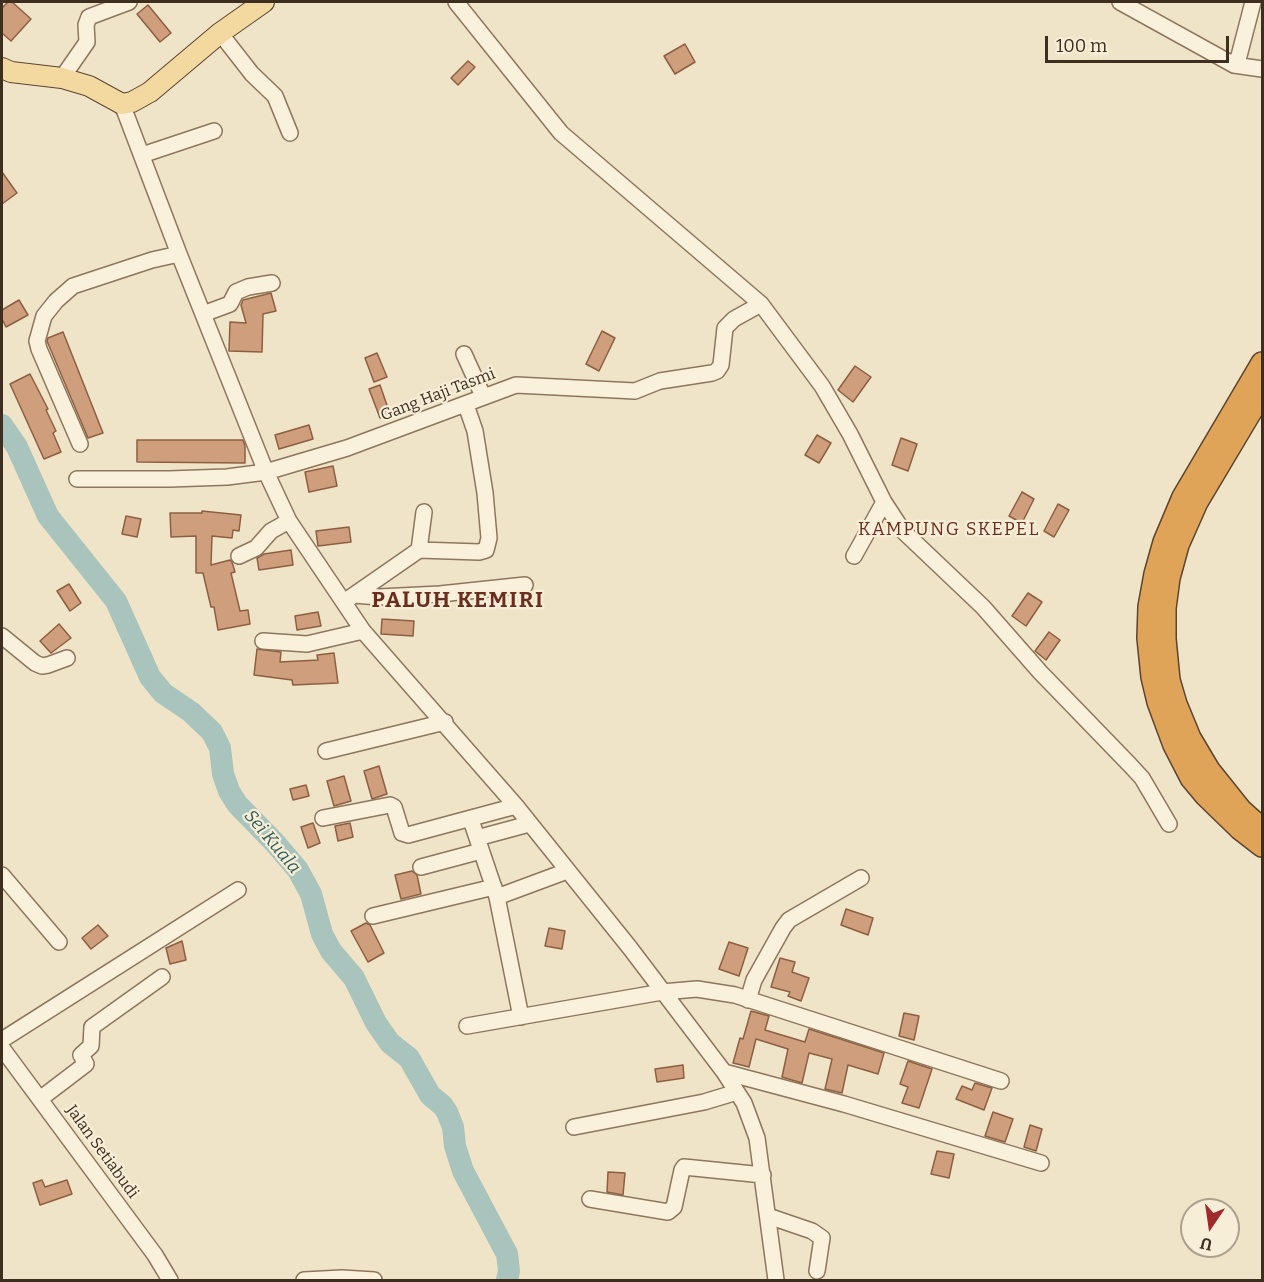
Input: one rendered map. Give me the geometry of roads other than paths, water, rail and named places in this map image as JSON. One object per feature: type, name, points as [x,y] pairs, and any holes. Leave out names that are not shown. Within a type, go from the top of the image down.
[{"type":"highway","points":[[1263,363],[1183,497],[1164,542],[1151,596],[1148,638],[1152,677],[1158,702],[1174,745],[1191,778],[1240,829],[1263,846]]},
{"type":"highway","points":[[1263,393],[1197,502],[1178,545],[1169,578],[1165,639],[1169,680],[1190,738],[1209,770],[1241,810],[1263,829]]},
{"type":"main road","points":[[2,68],[11,72],[62,78],[89,86],[122,104],[132,102],[150,92],[220,33],[264,2]]},
{"type":"street","points":[[62,78],[87,42],[86,25],[89,17],[129,2]]},
{"type":"street","points":[[456,2],[561,133],[761,304],[822,386],[850,434],[884,502],[903,531],[983,607],[1040,672],[1142,778],[1169,824]]},
{"type":"street","points":[[1120,2],[1234,64],[1263,69]]},
{"type":"street","points":[[1234,64],[1239,56],[1253,2]]},
{"type":"street","points":[[220,33],[252,74],[275,96],[291,133]]},
{"type":"street","points":[[122,104],[178,254],[266,472],[289,521],[349,598],[363,631],[445,722],[516,806],[630,948],[724,1072],[744,1103],[755,1131],[763,1175],[776,1281]]},
{"type":"street","points":[[142,155],[214,131]]},
{"type":"street","points":[[80,444],[39,349],[37,341],[44,316],[73,286],[152,260],[178,254]]},
{"type":"street","points":[[203,314],[230,304],[236,292],[248,287],[272,283]]},
{"type":"street","name":"Gang Haji Tasmi","points":[[77,479],[227,477],[266,472],[347,448],[516,385],[635,391],[670,379],[712,373],[717,371],[721,365],[725,328],[735,319],[761,304]]},
{"type":"street","points":[[464,354],[483,396]]},
{"type":"street","points":[[349,598],[419,550],[479,552],[486,550],[489,546],[485,493],[475,431],[466,405]]},
{"type":"street","points":[[854,556],[884,502]]},
{"type":"street","points":[[419,550],[424,512]]},
{"type":"street","points":[[239,556],[256,548],[271,531],[289,521]]},
{"type":"street","points":[[349,598],[440,594],[525,585]]},
{"type":"street","points":[[263,641],[307,651],[363,631]]},
{"type":"street","points":[[2,636],[34,663],[42,666],[67,658]]},
{"type":"street","points":[[326,751],[445,722]]},
{"type":"street","points":[[323,818],[390,805],[394,807],[402,833],[408,835],[516,806]]},
{"type":"street","points":[[421,867],[477,838],[529,824]]},
{"type":"street","points":[[477,838],[496,892],[521,1017]]},
{"type":"street","points":[[373,916],[496,892],[567,871]]},
{"type":"street","points":[[2,875],[59,942]]},
{"type":"street","points":[[748,1000],[754,980],[789,920],[861,878]]},
{"type":"street","points":[[2,1040],[238,890]]},
{"type":"street","points":[[40,1099],[86,1064],[81,1055],[91,1046],[92,1027],[162,977]]},
{"type":"street","points":[[467,1026],[662,992],[697,989],[748,1000],[1001,1081]]},
{"type":"street","name":"Jalan Setiabudi","points":[[2,1047],[9,1068],[40,1099],[155,1255],[170,1281]]},
{"type":"street","points":[[724,1072],[844,1104],[1041,1163]]},
{"type":"street","points":[[574,1127],[704,1102],[737,1092]]},
{"type":"street","points":[[590,1199],[668,1212],[674,1207],[684,1167],[763,1175]]},
{"type":"street","points":[[768,1216],[812,1231],[822,1238],[817,1271]]},
{"type":"street","points":[[304,1281],[342,1278],[374,1281]]},
{"type":"waterway","name":"Sei Kuala","points":[[2,425],[17,447],[48,516],[116,601],[150,677],[163,693],[191,712],[212,732],[220,748],[223,774],[237,804],[298,870],[311,894],[322,934],[331,951],[354,978],[376,1023],[390,1043],[409,1058],[430,1095],[447,1112],[453,1127],[455,1146],[463,1171],[507,1254],[509,1271],[507,1280]]},
{"type":"district","name":"KAMPUNG SKEPEL","points":[[949,530]]},
{"type":"district","name":"PALUH KEMIRI","points":[[458,601]]}]
